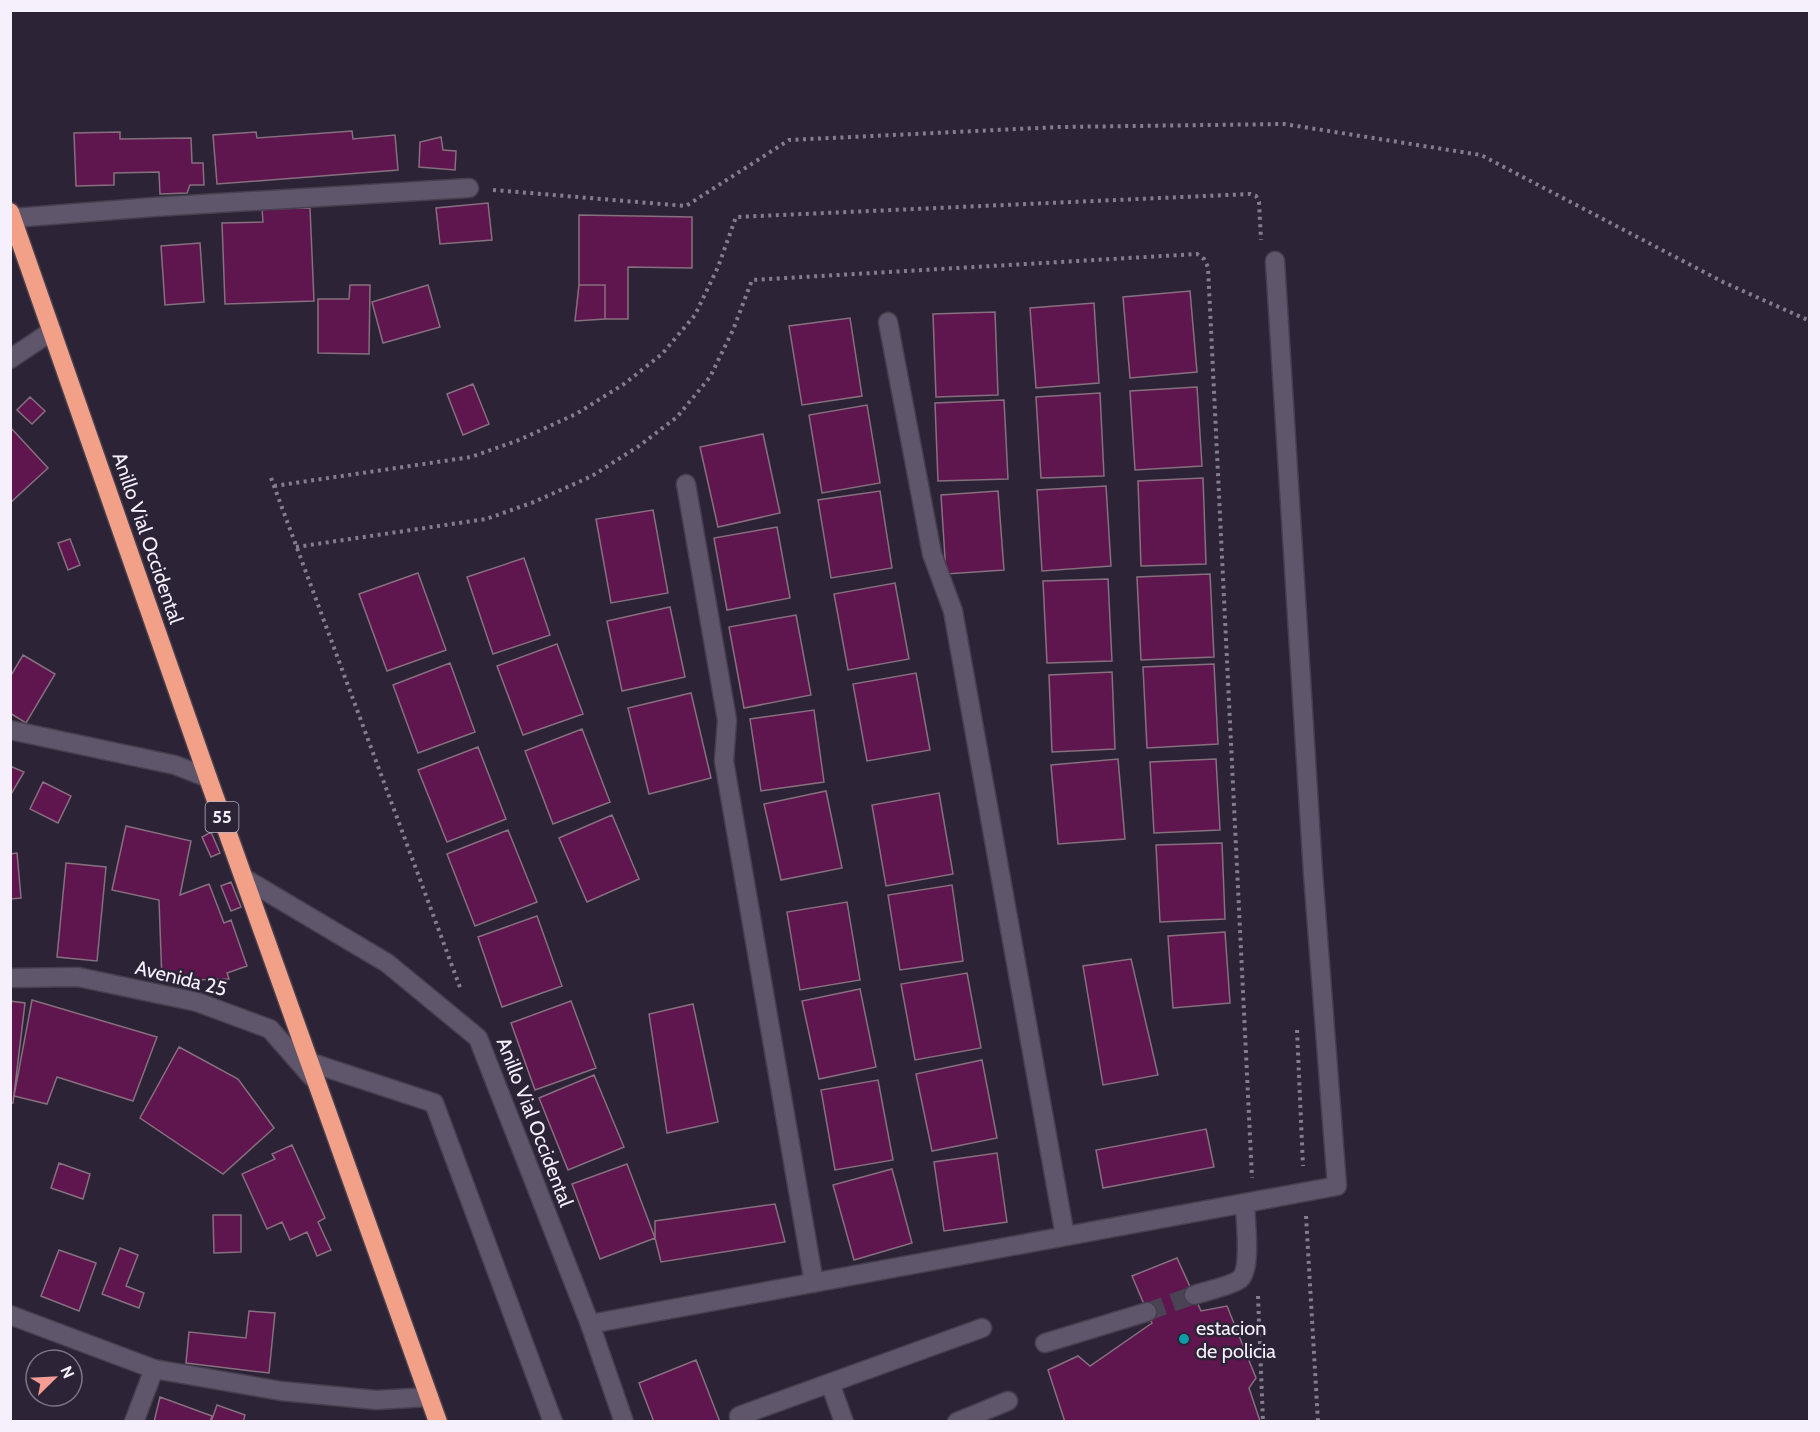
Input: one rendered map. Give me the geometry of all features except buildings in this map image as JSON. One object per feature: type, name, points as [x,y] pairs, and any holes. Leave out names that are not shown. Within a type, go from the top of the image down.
[{"type":"highway","name":"Anillo Vial Occidental","points":[[12,215],[208,778],[438,1422]]},
{"type":"street","points":[[12,215],[469,188]]},
{"type":"street","points":[[590,1324],[1337,1186],[1268,255]]},
{"type":"street","points":[[888,322],[932,554],[953,611],[1065,1236]]},
{"type":"street","points":[[10,359],[52,331]]},
{"type":"street","points":[[686,484],[726,720],[724,761],[814,1283]]},
{"type":"street","points":[[10,730],[175,765],[208,778]]},
{"type":"street","name":"Anillo Vial Occidental","points":[[244,878],[387,963],[478,1038],[590,1324],[624,1422]]},
{"type":"street","name":"Avenida 25","points":[[10,978],[78,977],[197,1002],[270,1029],[315,1080]]},
{"type":"street","points":[[309,1062],[434,1103],[553,1422]]},
{"type":"street","points":[[1194,1295],[1239,1279],[1245,1272],[1249,1202]]},
{"type":"street","points":[[1045,1343],[1147,1312]]},
{"type":"street","points":[[10,1315],[154,1369],[281,1391],[376,1400],[429,1398]]},
{"type":"street","points":[[739,1416],[982,1328]]},
{"type":"street","points":[[134,1422],[154,1369]]},
{"type":"street","points":[[830,1383],[844,1422]]},
{"type":"street","points":[[957,1422],[1008,1401]]},
{"type":"path","points":[[469,188],[686,206],[789,140],[1059,128],[1284,124],[1481,155],[1723,282],[1809,321]]},
{"type":"path","points":[[274,486],[471,457],[519,440],[576,414],[624,384],[662,354],[695,315],[718,267],[736,218],[1250,194],[1256,196],[1259,202],[1268,255]]},
{"type":"path","points":[[296,547],[486,519],[534,502],[592,476],[639,446],[677,417],[710,377],[733,330],[752,280],[1197,254],[1204,259],[1208,267],[1249,1202]]},
{"type":"path","points":[[271,478],[462,993]]},
{"type":"path","points":[[1297,1025],[1318,1422]]},
{"type":"path","points":[[1257,1294],[1263,1422]]},
{"type":"tunnel","points":[[1147,1312],[1194,1295]]},
{"type":"place","name":"estacion de policia","points":[[1184,1339]]}]
